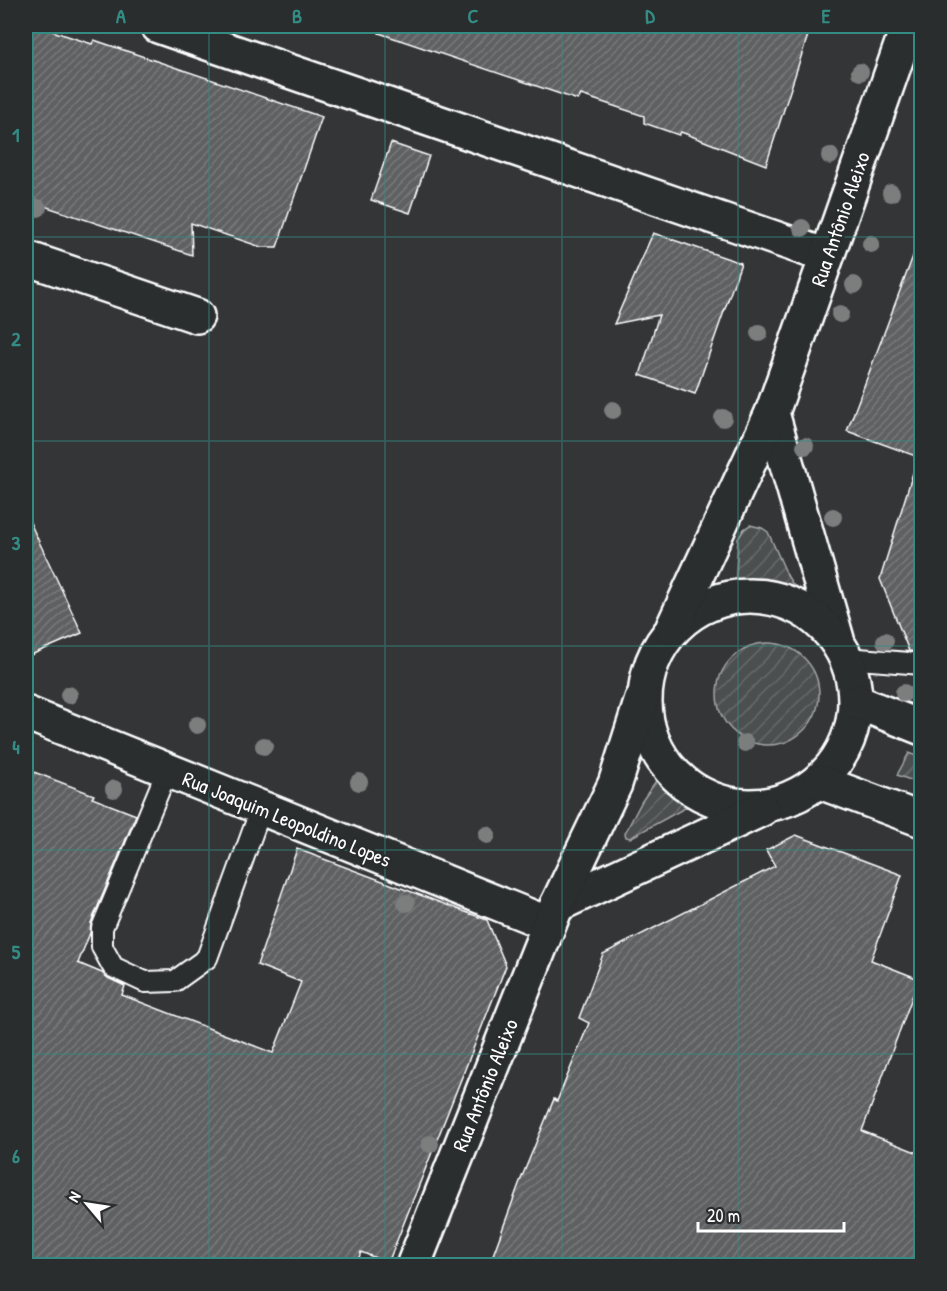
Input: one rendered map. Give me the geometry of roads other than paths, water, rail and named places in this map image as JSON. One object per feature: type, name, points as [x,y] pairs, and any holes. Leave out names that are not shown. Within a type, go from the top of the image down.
[{"type":"street","points":[[158,26],[827,256]]},
{"type":"street","name":"Rua Antônio Aleixo","points":[[672,630],[772,413],[908,26]]},
{"type":"street","points":[[26,258],[197,316]]},
{"type":"street","points":[[553,915],[765,807],[794,798],[820,782],[847,746],[857,702],[852,670],[842,649],[772,413]]},
{"type":"street","points":[[765,807],[726,805],[689,789],[662,761],[647,725],[646,685],[655,656],[672,630],[702,607],[738,595],[776,598],[811,614],[842,649]]},
{"type":"street","name":"Rua Antônio Aleixo","points":[[413,1266],[553,915],[615,784],[646,685]]},
{"type":"street","points":[[857,702],[921,728]]},
{"type":"street","name":"Rua Joaquim Leopoldino Lopes","points":[[26,713],[261,809],[553,915]]},
{"type":"street","points":[[820,782],[921,820]]},
{"type":"lane","points":[[842,649],[921,663]]},
{"type":"lane","points":[[167,771],[102,927],[102,947],[113,967],[145,982],[175,981],[207,958],[261,809]]}]
